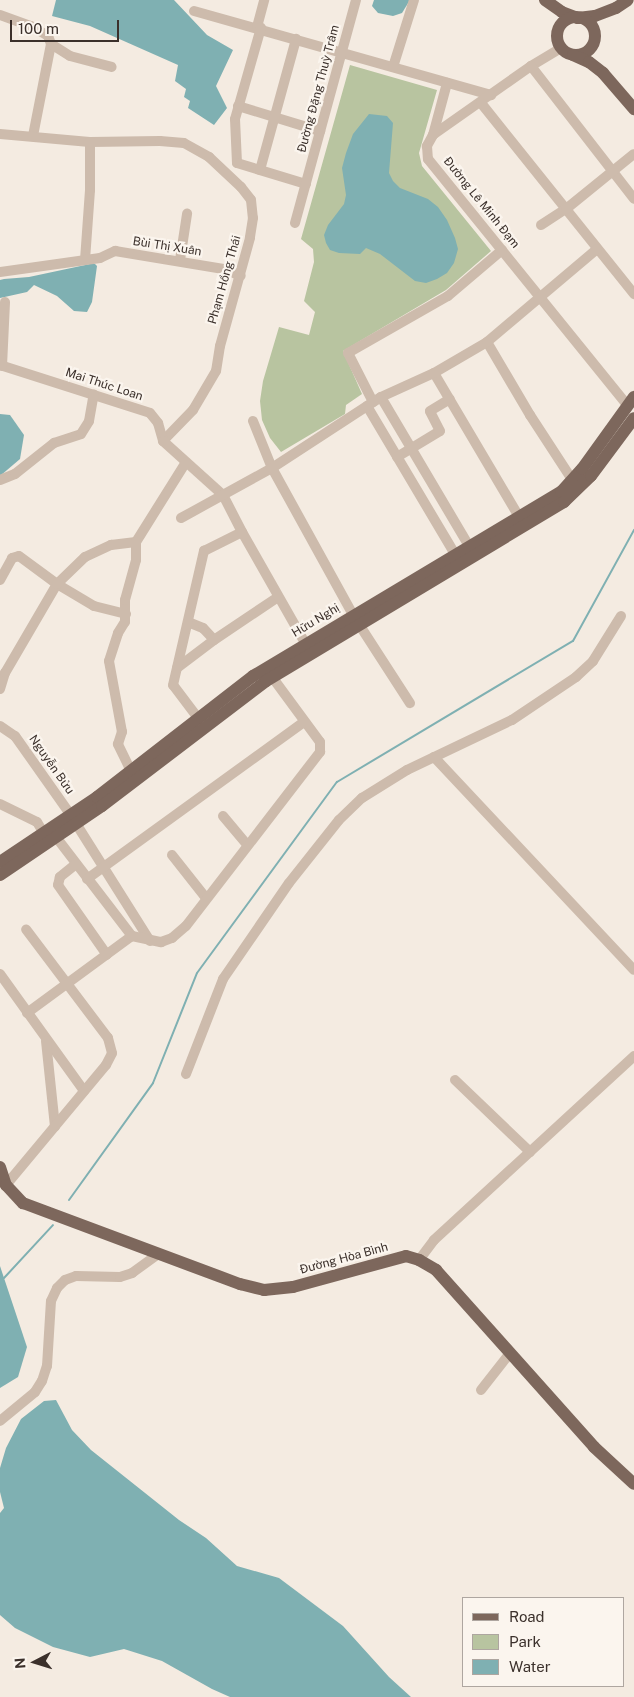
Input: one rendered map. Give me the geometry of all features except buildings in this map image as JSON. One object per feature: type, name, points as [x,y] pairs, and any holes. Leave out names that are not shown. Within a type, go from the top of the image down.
[{"type":"main road","points":[[545,0],[562,12],[589,22],[595,33],[596,57],[604,73]]},
{"type":"main road","points":[[545,0],[564,46],[578,55],[589,50],[602,24],[616,8]]},
{"type":"main road","points":[[628,0],[616,8],[595,16],[566,21],[559,30],[564,46],[604,73],[634,109]]},
{"type":"main road","name":"Hữu Nghị","points":[[461,557],[469,546],[561,492],[573,481],[631,401]]},
{"type":"main road","name":"Hữu Nghị","points":[[0,875],[56,837],[73,819],[130,771],[253,676],[291,658],[461,557],[564,502],[591,476],[634,418]]},
{"type":"main road","name":"Hữu Nghị","points":[[0,862],[44,832],[73,819],[272,677],[305,643],[356,620]]},
{"type":"main road","name":"Đường Hòa Bình","points":[[0,1168],[6,1185],[22,1203],[240,1284],[264,1290],[293,1287],[406,1256],[419,1260]]},
{"type":"main road","points":[[419,1260],[436,1270],[594,1447],[634,1484]]},
{"type":"street","points":[[236,163],[234,130],[238,106],[259,28],[264,0]]},
{"type":"street","name":"Đường Đặng Thuỳ Trâm","points":[[295,223],[356,0]]},
{"type":"street","points":[[394,67],[414,0]]},
{"type":"street","points":[[194,11],[491,95]]},
{"type":"street","points":[[0,15],[31,26],[48,36],[51,44],[33,136]]},
{"type":"street","points":[[260,170],[296,39]]},
{"type":"street","points":[[51,44],[70,56],[112,67]]},
{"type":"street","points":[[433,135],[531,66],[564,46]]},
{"type":"street","points":[[531,66],[634,199]]},
{"type":"street","points":[[433,135],[447,84]]},
{"type":"street","points":[[480,103],[634,294]]},
{"type":"street","points":[[238,106],[320,131]]},
{"type":"street","name":"Phạm Hồng Thái","points":[[0,134],[90,142],[160,141],[184,143],[210,158],[226,172],[251,200],[253,218],[250,238],[220,346],[216,371],[193,410],[163,441]]},
{"type":"street","name":"Đường Lê Minh Đạm","points":[[433,135],[428,146],[428,159],[540,298],[631,401]]},
{"type":"street","points":[[86,260],[90,190],[90,142]]},
{"type":"street","points":[[541,225],[566,209],[634,154]]},
{"type":"street","points":[[236,163],[306,184]]},
{"type":"street","points":[[226,172],[236,163]]},
{"type":"street","points":[[180,260],[187,214]]},
{"type":"street","points":[[180,518],[272,468],[374,402],[434,373],[486,342],[597,249]]},
{"type":"street","points":[[461,557],[428,508],[397,456],[374,402],[348,353],[448,296],[502,250]]},
{"type":"street","name":"Bùi Thị Xuân","points":[[0,272],[100,258],[115,251],[180,260],[224,269],[241,276]]},
{"type":"street","points":[[1,365],[5,302]]},
{"type":"street","points":[[486,342],[573,481]]},
{"type":"street","name":"Mai Thúc Loan","points":[[1,365],[150,413],[158,423],[163,441],[223,495]]},
{"type":"street","points":[[434,373],[519,517]]},
{"type":"street","points":[[0,480],[15,474],[54,443],[81,434],[89,421],[94,394]]},
{"type":"street","points":[[397,456],[440,431],[430,411],[450,399]]},
{"type":"street","points":[[374,402],[412,447],[469,546]]},
{"type":"street","points":[[253,422],[272,468],[356,620],[410,703]]},
{"type":"street","points":[[130,771],[118,744],[122,732],[109,661],[118,633],[125,622],[125,600],[136,560],[136,542],[186,462]]},
{"type":"street","points":[[223,495],[305,643]]},
{"type":"street","points":[[428,508],[443,499]]},
{"type":"street","points":[[198,718],[173,686],[204,551],[242,532]]},
{"type":"street","points":[[0,689],[6,673],[57,584],[86,556],[111,545],[136,542]]},
{"type":"street","points":[[0,580],[12,558],[16,556],[94,606],[126,614]]},
{"type":"street","points":[[177,668],[214,640],[278,597]]},
{"type":"street","points":[[186,1074],[223,979],[300,869],[339,820],[362,798],[407,770],[512,720],[576,677],[593,661],[621,616]]},
{"type":"street","points":[[188,622],[203,628],[214,640]]},
{"type":"street","points":[[56,837],[132,936],[161,942],[172,938],[186,926],[320,752],[320,742],[272,677]]},
{"type":"street","points":[[87,879],[304,722]]},
{"type":"street","name":"Nguyễn Bửu","points":[[0,726],[15,736],[73,819],[150,941]]},
{"type":"street","points":[[434,757],[634,970]]},
{"type":"street","points":[[0,804],[37,822],[44,832]]},
{"type":"street","points":[[223,816],[247,845]]},
{"type":"street","points":[[172,855],[206,898]]},
{"type":"street","points":[[76,864],[60,877],[58,885],[107,955]]},
{"type":"street","points":[[6,1185],[110,1058],[112,1046],[26,929]]},
{"type":"street","points":[[27,1012],[132,936]]},
{"type":"street","points":[[0,974],[84,1091]]},
{"type":"street","points":[[46,1038],[55,1127]]},
{"type":"street","points":[[419,1260],[434,1240],[634,1056]]},
{"type":"street","points":[[455,1080],[530,1152]]},
{"type":"street","points":[[0,1421],[35,1392],[42,1381],[47,1366],[51,1301],[57,1288],[66,1280],[76,1276],[120,1276],[132,1273],[158,1254]]},
{"type":"street","points":[[482,1390],[510,1353]]},
{"type":"green space","points":[[350,65],[437,90],[419,153],[422,166],[491,251],[446,290],[343,351],[362,394],[346,405],[345,414],[281,452],[270,438],[262,420],[260,401],[263,381],[279,327],[309,335],[315,312],[304,301],[314,262],[313,249],[301,239]]},
{"type":"water","points":[[56,0],[174,0],[207,35],[233,50],[216,86],[227,108],[214,125],[188,108],[190,101],[184,97],[186,89],[175,81],[178,65],[90,26],[52,16]]},
{"type":"water","points":[[374,0],[410,0],[402,13],[393,16],[378,13],[372,6]]},
{"type":"water","points":[[369,114],[387,116],[393,123],[389,173],[393,181],[400,188],[428,199],[438,207],[447,220],[455,238],[458,249],[454,263],[447,273],[437,279],[426,283],[415,281],[380,254],[366,248],[360,254],[339,253],[330,250],[326,243],[324,235],[328,225],[344,204],[346,195],[342,168],[346,153],[353,134]]},
{"type":"water","points":[[90,264],[97,266],[92,302],[87,312],[74,311],[57,296],[34,285],[27,292],[0,298],[0,280],[29,277]]},
{"type":"water","points":[[0,414],[10,415],[24,435],[20,459],[0,476]]},
{"type":"water","points":[[0,1266],[27,1347],[18,1377],[0,1388]]},
{"type":"water","points":[[56,1400],[72,1430],[91,1450],[179,1520],[206,1538],[237,1566],[279,1578],[343,1626],[389,1677],[411,1697],[230,1697],[162,1661],[124,1649],[90,1657],[53,1647],[15,1628],[0,1615],[0,1513],[4,1508],[0,1492],[0,1468],[6,1448],[21,1419],[44,1401]]},
{"type":"waterway","points":[[69,1200],[153,1083],[197,973],[337,782],[573,641],[634,530]]},
{"type":"waterway","points":[[4,1278],[53,1225]]}]
